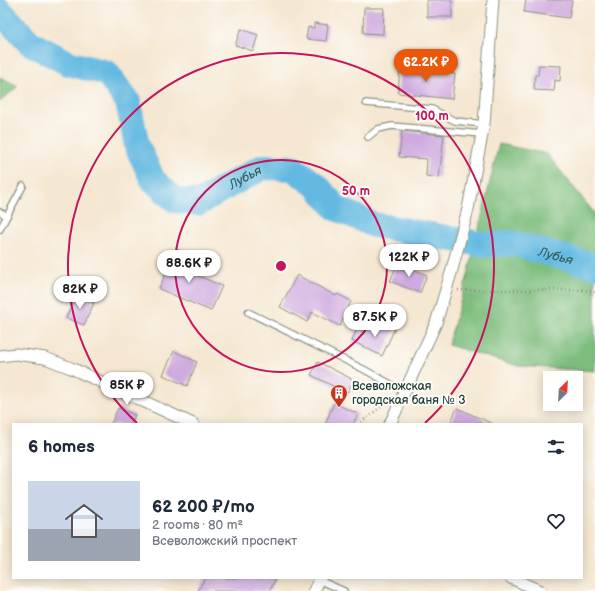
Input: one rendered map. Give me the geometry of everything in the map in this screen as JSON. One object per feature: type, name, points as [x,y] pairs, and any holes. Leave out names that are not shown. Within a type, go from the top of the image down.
[{"type":"street","points":[[390,423],[436,323],[468,209],[483,129],[493,0]]},
{"type":"street","points":[[0,356],[16,354],[45,358],[71,368],[191,423]]},
{"type":"street","points":[[314,591],[320,579]]},
{"type":"street","points":[[513,579],[540,591]]},
{"type":"lane","points":[[366,104],[432,109],[455,121],[483,129]]},
{"type":"lane","points":[[368,137],[378,129],[392,126],[483,129]]},
{"type":"lane","points":[[0,229],[23,186]]},
{"type":"lane","points":[[0,212],[7,216]]},
{"type":"lane","points":[[248,312],[365,370],[405,392]]},
{"type":"lane","points":[[320,579],[344,591]]},
{"type":"path","points":[[457,290],[584,290],[595,292]]},
{"type":"path","points":[[361,422],[389,402]]},
{"type":"green space","points":[[0,77],[18,86],[0,102]]},
{"type":"green space","points":[[499,144],[547,154],[595,214],[595,371],[518,366],[448,345],[468,275]]},
{"type":"building","points":[[427,0],[452,0],[452,17],[427,17]]},
{"type":"building","points":[[526,0],[572,0],[569,18],[524,12]]},
{"type":"building","points":[[364,8],[384,8],[383,34],[363,33]]},
{"type":"building","points":[[314,23],[328,25],[326,41],[306,39],[308,27],[314,28]]},
{"type":"building","points":[[241,29],[258,35],[253,51],[235,45]]},
{"type":"building","points":[[539,65],[561,66],[560,81],[555,80],[554,91],[534,90],[535,75],[538,75]]},
{"type":"building","points":[[400,68],[455,74],[452,99],[398,93]]},
{"type":"building","points":[[402,131],[444,135],[439,178],[426,176],[427,159],[399,157]]},
{"type":"building","points":[[176,249],[188,254],[182,269],[222,286],[211,311],[159,289]]},
{"type":"building","points":[[398,263],[427,275],[420,293],[390,281]]},
{"type":"building","points":[[297,275],[336,296],[337,294],[351,301],[340,326],[312,312],[307,322],[280,307]]},
{"type":"building","points":[[76,296],[94,303],[84,325],[66,318]]},
{"type":"building","points":[[370,323],[381,328],[383,323],[395,328],[382,356],[352,341],[357,329],[365,333]]},
{"type":"building","points":[[174,351],[197,362],[187,386],[163,375]]},
{"type":"building","points":[[318,362],[354,380],[347,393],[311,375]]},
{"type":"building","name":"Всеволожская городская баня № 3","points":[[334,403],[358,414],[354,423],[325,423]]},
{"type":"building","points":[[118,408],[135,415],[131,423],[111,423]]},
{"type":"building","points":[[457,408],[491,423],[450,423]]},
{"type":"building","points":[[204,579],[276,579],[270,591],[198,591]]},
{"type":"waterway","name":"Лубья","points":[[0,11],[30,43],[68,63],[107,73],[128,102],[137,146],[153,180],[175,200],[199,203],[263,167],[293,168],[317,186],[336,208],[374,225],[486,245],[512,243],[595,266]]},
{"type":"place","name":"Всеволожская городская баня № 3","points":[[339,408]]}]
